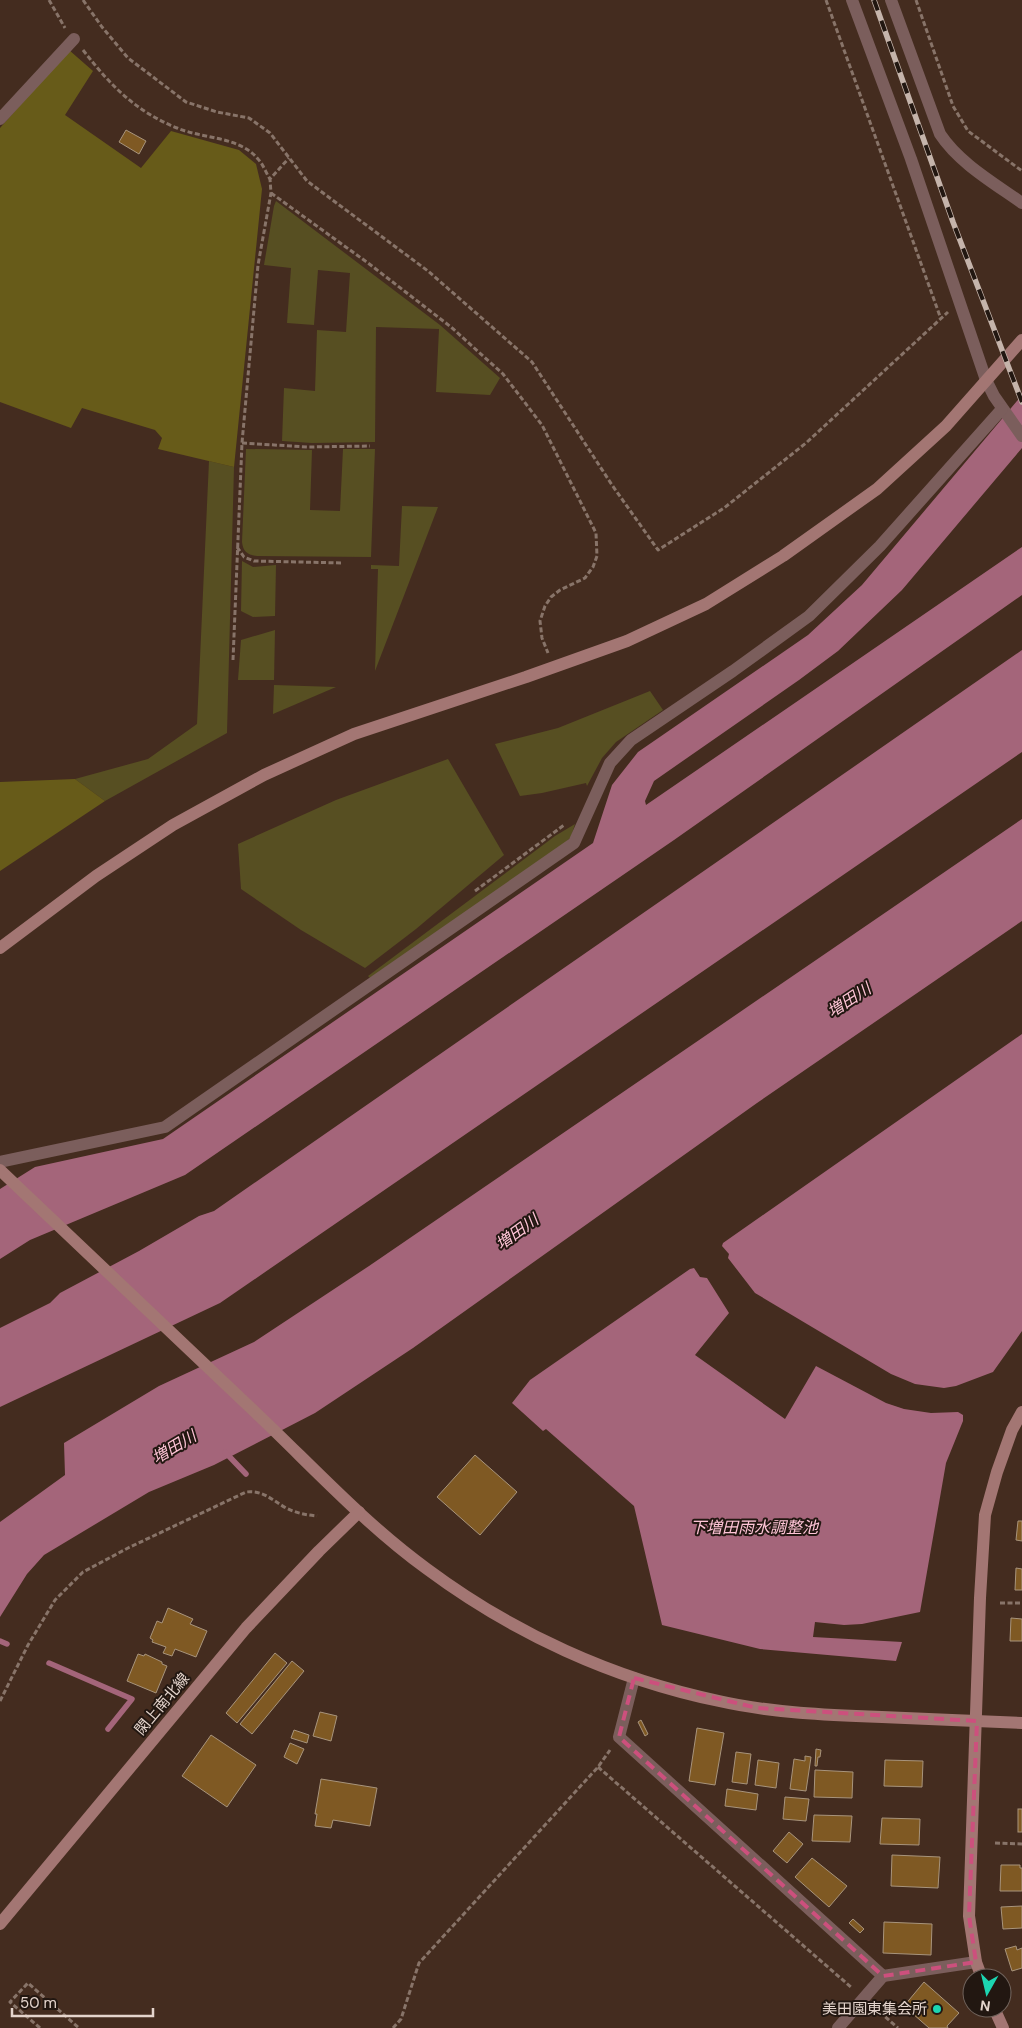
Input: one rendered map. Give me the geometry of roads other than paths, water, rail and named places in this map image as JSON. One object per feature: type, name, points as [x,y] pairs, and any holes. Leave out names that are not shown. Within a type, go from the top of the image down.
[{"type":"street","points":[[852,0],[911,160],[986,380],[1003,411],[1022,436]]},
{"type":"street","points":[[890,0],[940,134],[957,154],[1022,203]]},
{"type":"street","points":[[0,119],[74,39]]},
{"type":"street","points":[[0,948],[96,876],[173,825],[264,775],[354,734],[626,641],[706,604],[783,556],[876,489],[946,426],[1022,340]]},
{"type":"street","points":[[0,1168],[165,1128],[574,843],[610,763],[631,740],[733,671],[809,616],[880,546],[1003,411]]},
{"type":"street","points":[[0,1168],[89,1256],[359,1512],[425,1568],[522,1630],[580,1657],[634,1678],[718,1701],[757,1708],[820,1714],[1022,1723]]},
{"type":"street","points":[[978,1968],[969,1916],[980,1598],[986,1515],[997,1472],[1012,1430],[1022,1412]]},
{"type":"street","name":"閖上南北線","points":[[0,1924],[246,1628],[359,1512]]},
{"type":"street","points":[[634,1678],[619,1737],[883,1976]]},
{"type":"street","points":[[838,2028],[883,1976],[976,1962]]},
{"type":"water","points":[[1022,395],[1022,448],[902,590],[838,651],[654,781],[645,801],[646,805],[1022,547],[1022,595],[674,840],[185,1175],[30,1240],[0,1259],[0,1189],[35,1167],[163,1139],[593,843],[612,785],[638,752],[808,635],[862,585]]},
{"type":"water","points":[[1022,650],[1022,752],[220,1303],[0,1407],[0,1328],[50,1303],[60,1293],[139,1251],[199,1216],[214,1211]]},
{"type":"water","name":"増田川","points":[[1022,819],[1022,921],[757,1103],[413,1348],[315,1413],[214,1465],[149,1492],[44,1555],[27,1574],[0,1617],[0,1522],[65,1475],[64,1443],[159,1386],[254,1342],[369,1266]]},
{"type":"water","points":[[1022,1034],[1022,1331],[993,1372],[956,1386],[944,1388],[915,1384],[891,1374],[755,1293],[728,1258],[729,1254],[722,1246],[723,1243]]},
{"type":"water","name":"下増田雨水調整池","points":[[694,1268],[700,1277],[707,1278],[729,1313],[695,1355],[785,1419],[816,1366],[886,1403],[904,1409],[931,1413],[958,1412],[963,1415],[963,1421],[946,1463],[920,1612],[862,1624],[844,1625],[815,1622],[813,1637],[902,1642],[896,1661],[760,1649],[662,1625],[634,1506],[546,1429],[543,1431],[512,1403],[530,1380]]},
{"type":"waterway","points":[[225,1452],[246,1474]]},
{"type":"waterway","points":[[0,1641],[7,1644]]},
{"type":"waterway","points":[[49,1663],[132,1699],[108,1729]]},
{"type":"railway","points":[[874,0],[953,222],[1022,402]]},
{"type":"place","name":"美田園東集会所","points":[[937,2009]]}]
